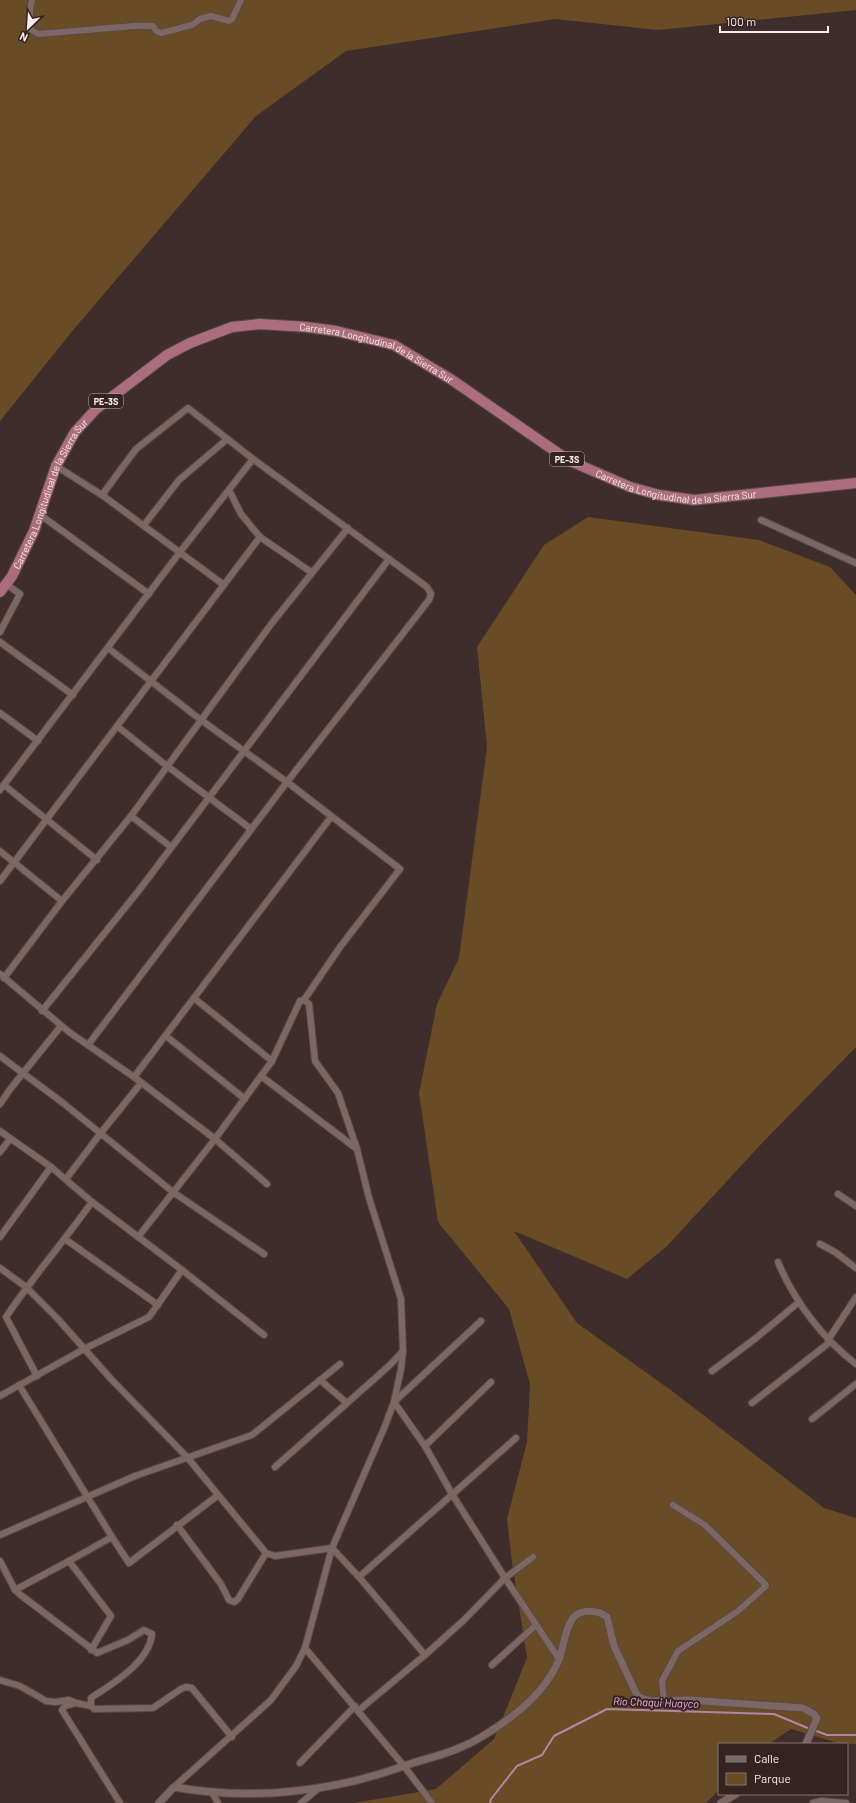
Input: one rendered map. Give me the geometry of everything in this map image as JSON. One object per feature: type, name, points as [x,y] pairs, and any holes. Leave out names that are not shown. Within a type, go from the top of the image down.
[{"type":"highway","name":"Carretera Longitudinal de la Sierra Sur","points":[[3,588],[12,576],[34,531],[56,466],[75,432],[96,410],[167,355],[190,343],[232,327],[260,324],[336,331],[394,345],[452,380],[568,460],[623,485],[658,495],[694,500],[856,484]]},
{"type":"street","points":[[32,0],[30,11],[30,29],[38,34],[134,26],[153,26],[161,33],[192,25],[200,19],[211,16],[228,21],[232,19],[241,0]]},
{"type":"street","points":[[88,1045],[287,782],[429,600],[431,594],[427,587],[226,440],[188,408],[136,449],[102,495]]},
{"type":"street","points":[[144,525],[180,480],[226,440]]},
{"type":"street","points":[[0,790],[180,552],[253,459]]},
{"type":"street","points":[[56,466],[102,495],[224,585]]},
{"type":"street","points":[[229,490],[241,514],[260,537],[311,572]]},
{"type":"street","points":[[39,514],[149,594]]},
{"type":"street","points":[[761,520],[856,563]]},
{"type":"street","points":[[267,1184],[215,1139],[134,1077],[61,1026],[2,976],[131,816],[272,623],[311,572],[348,528]]},
{"type":"street","points":[[0,881],[260,537]]},
{"type":"street","points":[[42,1011],[171,847],[207,797],[389,559]]},
{"type":"street","points":[[0,632],[20,594],[3,588]]},
{"type":"street","points":[[0,642],[73,695]]},
{"type":"street","points":[[108,648],[201,720],[287,782],[400,869],[340,947],[304,1000],[300,1001],[272,1061],[245,1099],[138,1237]]},
{"type":"street","points":[[0,713],[38,741]]},
{"type":"street","points":[[117,726],[207,797],[251,829]]},
{"type":"street","points":[[4,785],[47,818],[97,860]]},
{"type":"street","points":[[131,816],[171,847]]},
{"type":"street","points":[[134,1077],[331,817]]},
{"type":"street","points":[[0,851],[62,901]]},
{"type":"street","points":[[194,998],[272,1061]]},
{"type":"street","points":[[159,1803],[174,1787],[232,1737],[271,1700],[296,1666],[305,1648],[332,1548],[394,1402],[403,1351],[401,1299],[369,1198],[357,1149],[338,1093],[314,1061],[309,1004],[304,1000]]},
{"type":"street","points":[[0,1104],[23,1072],[61,1026]]},
{"type":"street","points":[[166,1036],[245,1099]]},
{"type":"street","points":[[0,1056],[23,1072],[173,1192],[264,1254]]},
{"type":"street","points":[[261,1076],[357,1149]]},
{"type":"street","points":[[66,1179],[141,1083]]},
{"type":"street","points":[[0,1131],[51,1167],[92,1202],[182,1270],[264,1335]]},
{"type":"street","points":[[0,1152],[10,1139]]},
{"type":"street","points":[[0,1237],[51,1167]]},
{"type":"street","points":[[838,1194],[856,1206]]},
{"type":"street","points":[[37,1376],[3,1318],[26,1287],[66,1239],[92,1202]]},
{"type":"street","points":[[66,1239],[158,1305]]},
{"type":"street","points":[[820,1244],[835,1252],[856,1268]]},
{"type":"street","points":[[778,1262],[784,1277],[799,1302],[829,1341],[856,1364]]},
{"type":"street","points":[[0,1268],[26,1287],[187,1458],[217,1496],[266,1553],[275,1556],[332,1548]]},
{"type":"street","points":[[0,1396],[84,1349],[148,1317],[182,1270]]},
{"type":"street","points":[[752,1403],[829,1341],[856,1296]]},
{"type":"street","points":[[712,1371],[756,1338],[799,1302]]},
{"type":"street","points":[[394,1402],[481,1322]]},
{"type":"street","points":[[275,1467],[390,1366],[403,1351]]},
{"type":"street","points":[[0,1535],[135,1476],[252,1435],[340,1364]]},
{"type":"street","points":[[320,1380],[347,1403]]},
{"type":"street","points":[[425,1446],[491,1382]]},
{"type":"street","points":[[812,1419],[856,1384]]},
{"type":"street","points":[[20,1385],[129,1563],[217,1496]]},
{"type":"street","points":[[394,1402],[425,1446],[452,1494],[559,1659]]},
{"type":"street","points":[[359,1577],[516,1438]]},
{"type":"street","points":[[664,1701],[662,1685],[664,1677],[678,1651],[738,1611],[766,1586],[705,1525],[673,1505]]},
{"type":"street","points":[[177,1525],[221,1584],[229,1600],[234,1602],[238,1599],[266,1553]]},
{"type":"street","points":[[15,1590],[112,1537]]},
{"type":"street","points":[[332,1548],[359,1577],[425,1655]]},
{"type":"street","points":[[300,1763],[357,1709],[425,1655],[464,1620],[506,1578],[533,1557]]},
{"type":"street","points":[[0,1561],[15,1590],[91,1650],[97,1653],[128,1640],[144,1630],[148,1630],[152,1634],[146,1651],[133,1667],[91,1698],[91,1706]]},
{"type":"street","points":[[69,1561],[111,1616],[91,1650]]},
{"type":"street","points":[[174,1787],[212,1792],[270,1794],[320,1787],[370,1777],[459,1749],[511,1717],[534,1698],[547,1681],[559,1659],[569,1627],[576,1615],[593,1612],[604,1614],[610,1622],[614,1646],[619,1658],[636,1693],[646,1700],[689,1700],[803,1708],[814,1714],[817,1718],[808,1741]]},
{"type":"street","points":[[492,1665],[536,1625]]},
{"type":"street","points":[[305,1648],[404,1766],[432,1803]]},
{"type":"street","points":[[0,1680],[20,1686],[46,1701],[55,1702],[69,1700],[91,1706],[94,1709],[153,1708],[181,1689],[186,1687],[192,1688],[232,1737]]},
{"type":"street","points":[[76,1703],[65,1706],[62,1710],[120,1803]]},
{"type":"street","points":[[301,1803],[320,1787]]},
{"type":"street","points":[[212,1792],[218,1803]]},
{"type":"street","points":[[722,1802],[734,1795]]},
{"type":"street","points":[[813,1803],[821,1801],[846,1803]]},
{"type":"green space","points":[[0,0],[856,0],[856,10],[658,30],[555,19],[346,51],[256,116],[74,329],[0,421]]},
{"type":"green space","points":[[588,517],[759,540],[830,567],[856,595],[856,1047],[764,1141],[667,1246],[627,1279],[514,1231],[577,1323],[672,1391],[824,1508],[856,1518],[856,1744],[838,1743],[791,1729],[770,1743],[718,1743],[718,1791],[706,1803],[354,1803],[436,1789],[494,1739],[527,1658],[507,1519],[527,1442],[530,1384],[509,1309],[438,1222],[419,1093],[437,1004],[459,958],[487,747],[477,647],[544,545]]},
{"type":"waterway","name":"Río Chaqui Huayco","points":[[490,1803],[491,1799],[517,1766],[542,1755],[554,1736],[607,1709],[774,1714],[810,1729]]},
{"type":"waterway","name":"Río Chaqui Huayco","points":[[814,1730],[827,1735],[856,1735]]}]
